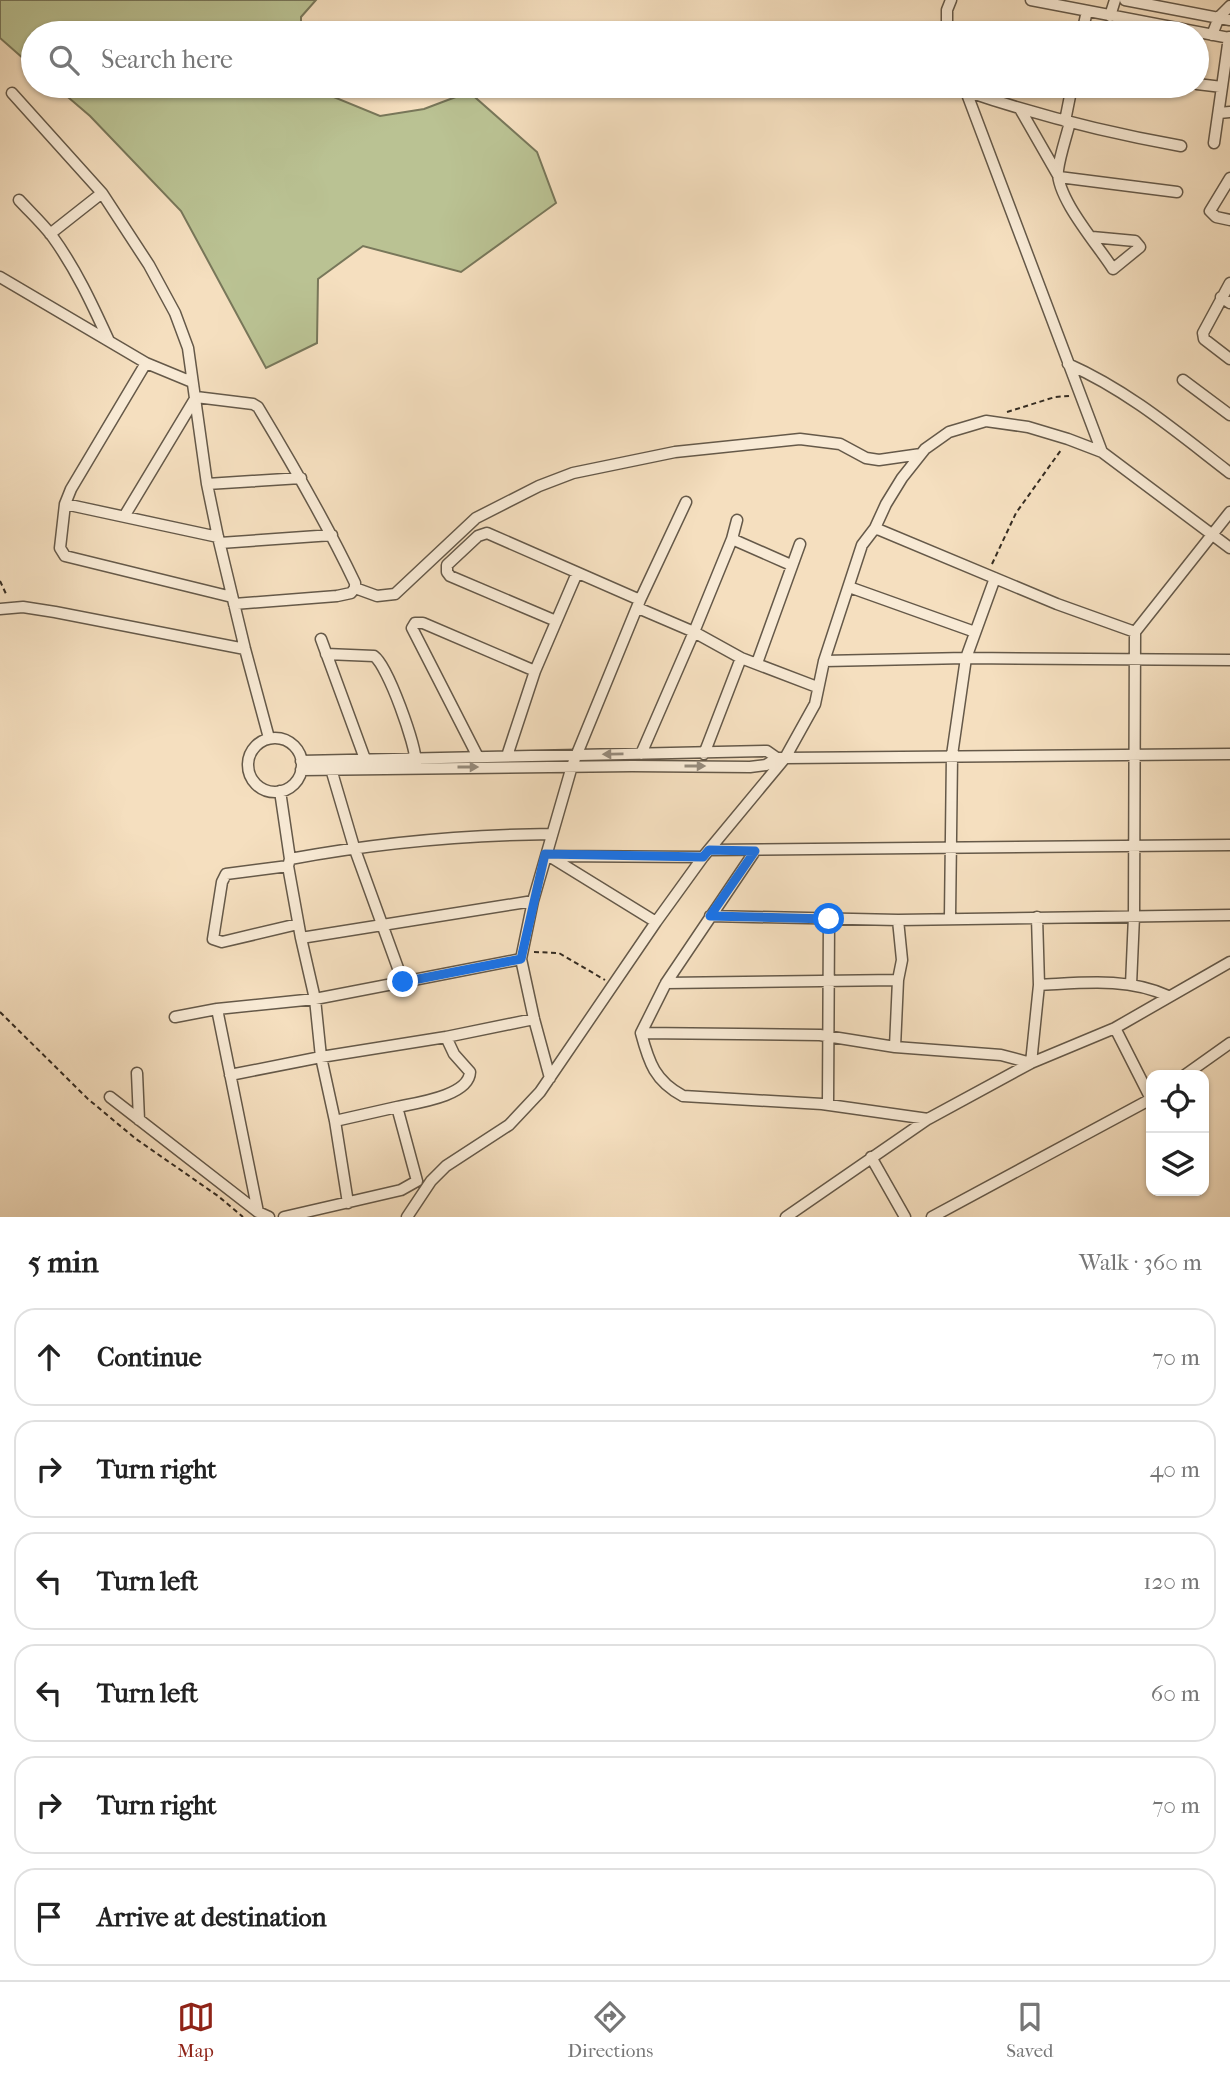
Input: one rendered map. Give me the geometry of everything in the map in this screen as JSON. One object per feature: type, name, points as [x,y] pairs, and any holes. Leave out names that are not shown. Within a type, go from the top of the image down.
[{"type":"street","points":[[947,21],[951,0]]},
{"type":"street","points":[[1031,0],[1137,21]]},
{"type":"street","points":[[1110,16],[1115,0]]},
{"type":"street","points":[[1125,0],[1230,20]]},
{"type":"street","points":[[1212,35],[1219,17],[1230,6]]},
{"type":"street","points":[[1085,21],[1087,11]]},
{"type":"street","points":[[1209,34],[1229,37],[1214,143]]},
{"type":"street","points":[[1209,86],[1222,88]]},
{"type":"street","points":[[12,93],[102,193],[149,265],[175,313],[188,348],[207,484],[219,540],[269,738]]},
{"type":"street","points":[[968,98],[1102,452]]},
{"type":"street","points":[[990,98],[1067,122],[1181,146]]},
{"type":"street","points":[[1059,177],[1070,98]]},
{"type":"street","points":[[1020,109],[1059,177],[1065,197],[1113,269],[1140,247],[1135,241],[1092,237]]},
{"type":"street","points":[[1219,113],[1230,113]]},
{"type":"street","points":[[1059,177],[1177,192]]},
{"type":"street","points":[[1230,178],[1210,211],[1216,217],[1230,220]]},
{"type":"street","points":[[50,234],[102,193]]},
{"type":"street","points":[[19,200],[50,234],[83,285],[109,342]]},
{"type":"street","points":[[0,277],[146,363],[192,382]]},
{"type":"street","points":[[1230,284],[1225,300],[1203,333],[1204,339],[1230,359]]},
{"type":"street","points":[[146,363],[71,489],[65,504],[60,548],[65,556],[233,601],[351,593],[355,583],[332,536],[301,478],[256,405],[196,397]]},
{"type":"street","points":[[1068,364],[1094,375],[1132,398],[1230,473]]},
{"type":"street","points":[[1184,380],[1230,415]]},
{"type":"street","points":[[125,515],[196,397]]},
{"type":"street","points":[[407,1217],[431,1181],[446,1166],[509,1125],[540,1092],[656,922],[781,758],[815,704],[824,661],[862,545],[875,528],[886,504],[921,454],[949,432],[986,421],[1028,427],[1068,439],[1102,452],[1230,548]]},
{"type":"street","points":[[355,588],[377,596],[395,594],[476,518],[539,486],[573,473],[675,452],[800,439],[840,444],[866,458],[879,460],[921,454]]},
{"type":"street","points":[[207,484],[301,478]]},
{"type":"street","points":[[550,1078],[534,1019],[522,954],[533,901],[576,755],[639,604],[686,502]]},
{"type":"street","points":[[65,504],[125,515],[219,540],[332,536]]},
{"type":"street","points":[[1131,985],[1134,916],[1135,632],[1230,512]]},
{"type":"street","points":[[641,754],[694,632],[732,539],[737,520]]},
{"type":"street","points":[[875,528],[991,577],[1135,632]]},
{"type":"street","points":[[556,621],[450,576],[446,568],[478,536],[487,533],[577,573],[741,657],[817,687]]},
{"type":"street","points":[[732,539],[791,565]]},
{"type":"street","points":[[757,663],[800,544]]},
{"type":"street","points":[[507,756],[535,671],[577,573]]},
{"type":"street","points":[[950,918],[952,755],[966,658],[991,577]]},
{"type":"street","points":[[849,587],[975,632]]},
{"type":"street","points":[[0,609],[12,607],[55,612],[245,649]]},
{"type":"street","points":[[478,757],[413,626],[418,622],[424,623],[535,671]]},
{"type":"street","points":[[321,639],[365,760]]},
{"type":"street","points":[[326,654],[373,656],[380,660],[395,693],[416,763]]},
{"type":"street","points":[[705,754],[741,657]]},
{"type":"street","points":[[824,661],[966,658],[1230,660]]},
{"type":"street","points":[[269,738],[280,738],[297,749],[301,765],[298,780],[290,787],[270,791],[252,780],[248,760],[252,750],[260,742],[269,738]]},
{"type":"street","points":[[301,765],[331,769],[478,757],[767,751],[781,758]]},
{"type":"street","points":[[301,765],[365,760],[572,766],[750,767],[766,765],[781,758],[1230,754]]},
{"type":"street","points":[[331,769],[354,847],[403,982]]},
{"type":"street","points":[[280,791],[298,924],[315,999],[321,1057],[335,1121],[348,1203]]},
{"type":"street","points":[[298,924],[228,941],[218,942],[213,939],[222,883],[226,874],[354,847],[490,835],[551,834]]},
{"type":"street","points":[[547,855],[1230,845]]},
{"type":"street","points":[[755,851],[666,983],[641,1033],[656,1074],[665,1085],[683,1096],[828,1104],[928,1119]]},
{"type":"street","points":[[547,855],[656,922]]},
{"type":"street","points":[[301,938],[533,901]]},
{"type":"street","points":[[710,916],[898,920],[1230,915]]},
{"type":"street","points":[[1031,1063],[1039,985],[1037,917]]},
{"type":"street","points":[[828,1104],[829,919]]},
{"type":"street","points":[[895,1047],[898,980],[902,960],[898,920]]},
{"type":"street","points":[[176,1017],[216,1009],[315,999],[522,954]]},
{"type":"street","points":[[786,1217],[928,1119],[1031,1063],[1115,1028],[1230,962]]},
{"type":"street","points":[[666,983],[898,980]]},
{"type":"street","points":[[1039,985],[1115,983],[1154,989],[1168,996]]},
{"type":"street","points":[[216,1009],[258,1212]]},
{"type":"street","points":[[230,1075],[534,1019]]},
{"type":"street","points":[[1115,1028],[1146,1089]]},
{"type":"street","points":[[641,1033],[828,1036],[895,1047],[1002,1055],[1031,1063]]},
{"type":"street","points":[[335,1121],[430,1100],[464,1086],[469,1080],[470,1072],[454,1054],[446,1037]]},
{"type":"street","points":[[1192,1070],[1230,1043]]},
{"type":"street","points":[[137,1073],[139,1120]]},
{"type":"street","points":[[110,1097],[258,1212],[269,1217]]},
{"type":"street","points":[[932,1217],[1146,1102]]},
{"type":"street","points":[[397,1107],[417,1181]]},
{"type":"street","points":[[871,1157],[905,1217]]},
{"type":"street","points":[[284,1217],[401,1190],[417,1181],[431,1181]]},
{"type":"path","points":[[986,421],[1032,403],[1055,397],[1081,396]]},
{"type":"path","points":[[991,577],[1000,542],[1016,513],[1068,439]]},
{"type":"path","points":[[0,582],[12,607]]},
{"type":"path","points":[[522,954],[559,953],[613,985]]},
{"type":"path","points":[[0,1012],[88,1099],[136,1139],[218,1196],[243,1217]]},
{"type":"green space","points":[[0,0],[316,0],[301,17],[301,21],[21,21],[21,56],[0,38]]},
{"type":"green space","points":[[69,98],[336,98],[380,116],[424,109],[453,98],[476,98],[537,152],[556,203],[461,272],[363,246],[318,279],[317,343],[266,368],[181,211],[90,116]]},
{"type":"route","points":[[403,982],[521,959],[545,854],[703,857],[709,850],[755,851],[710,916],[829,919]]}]
